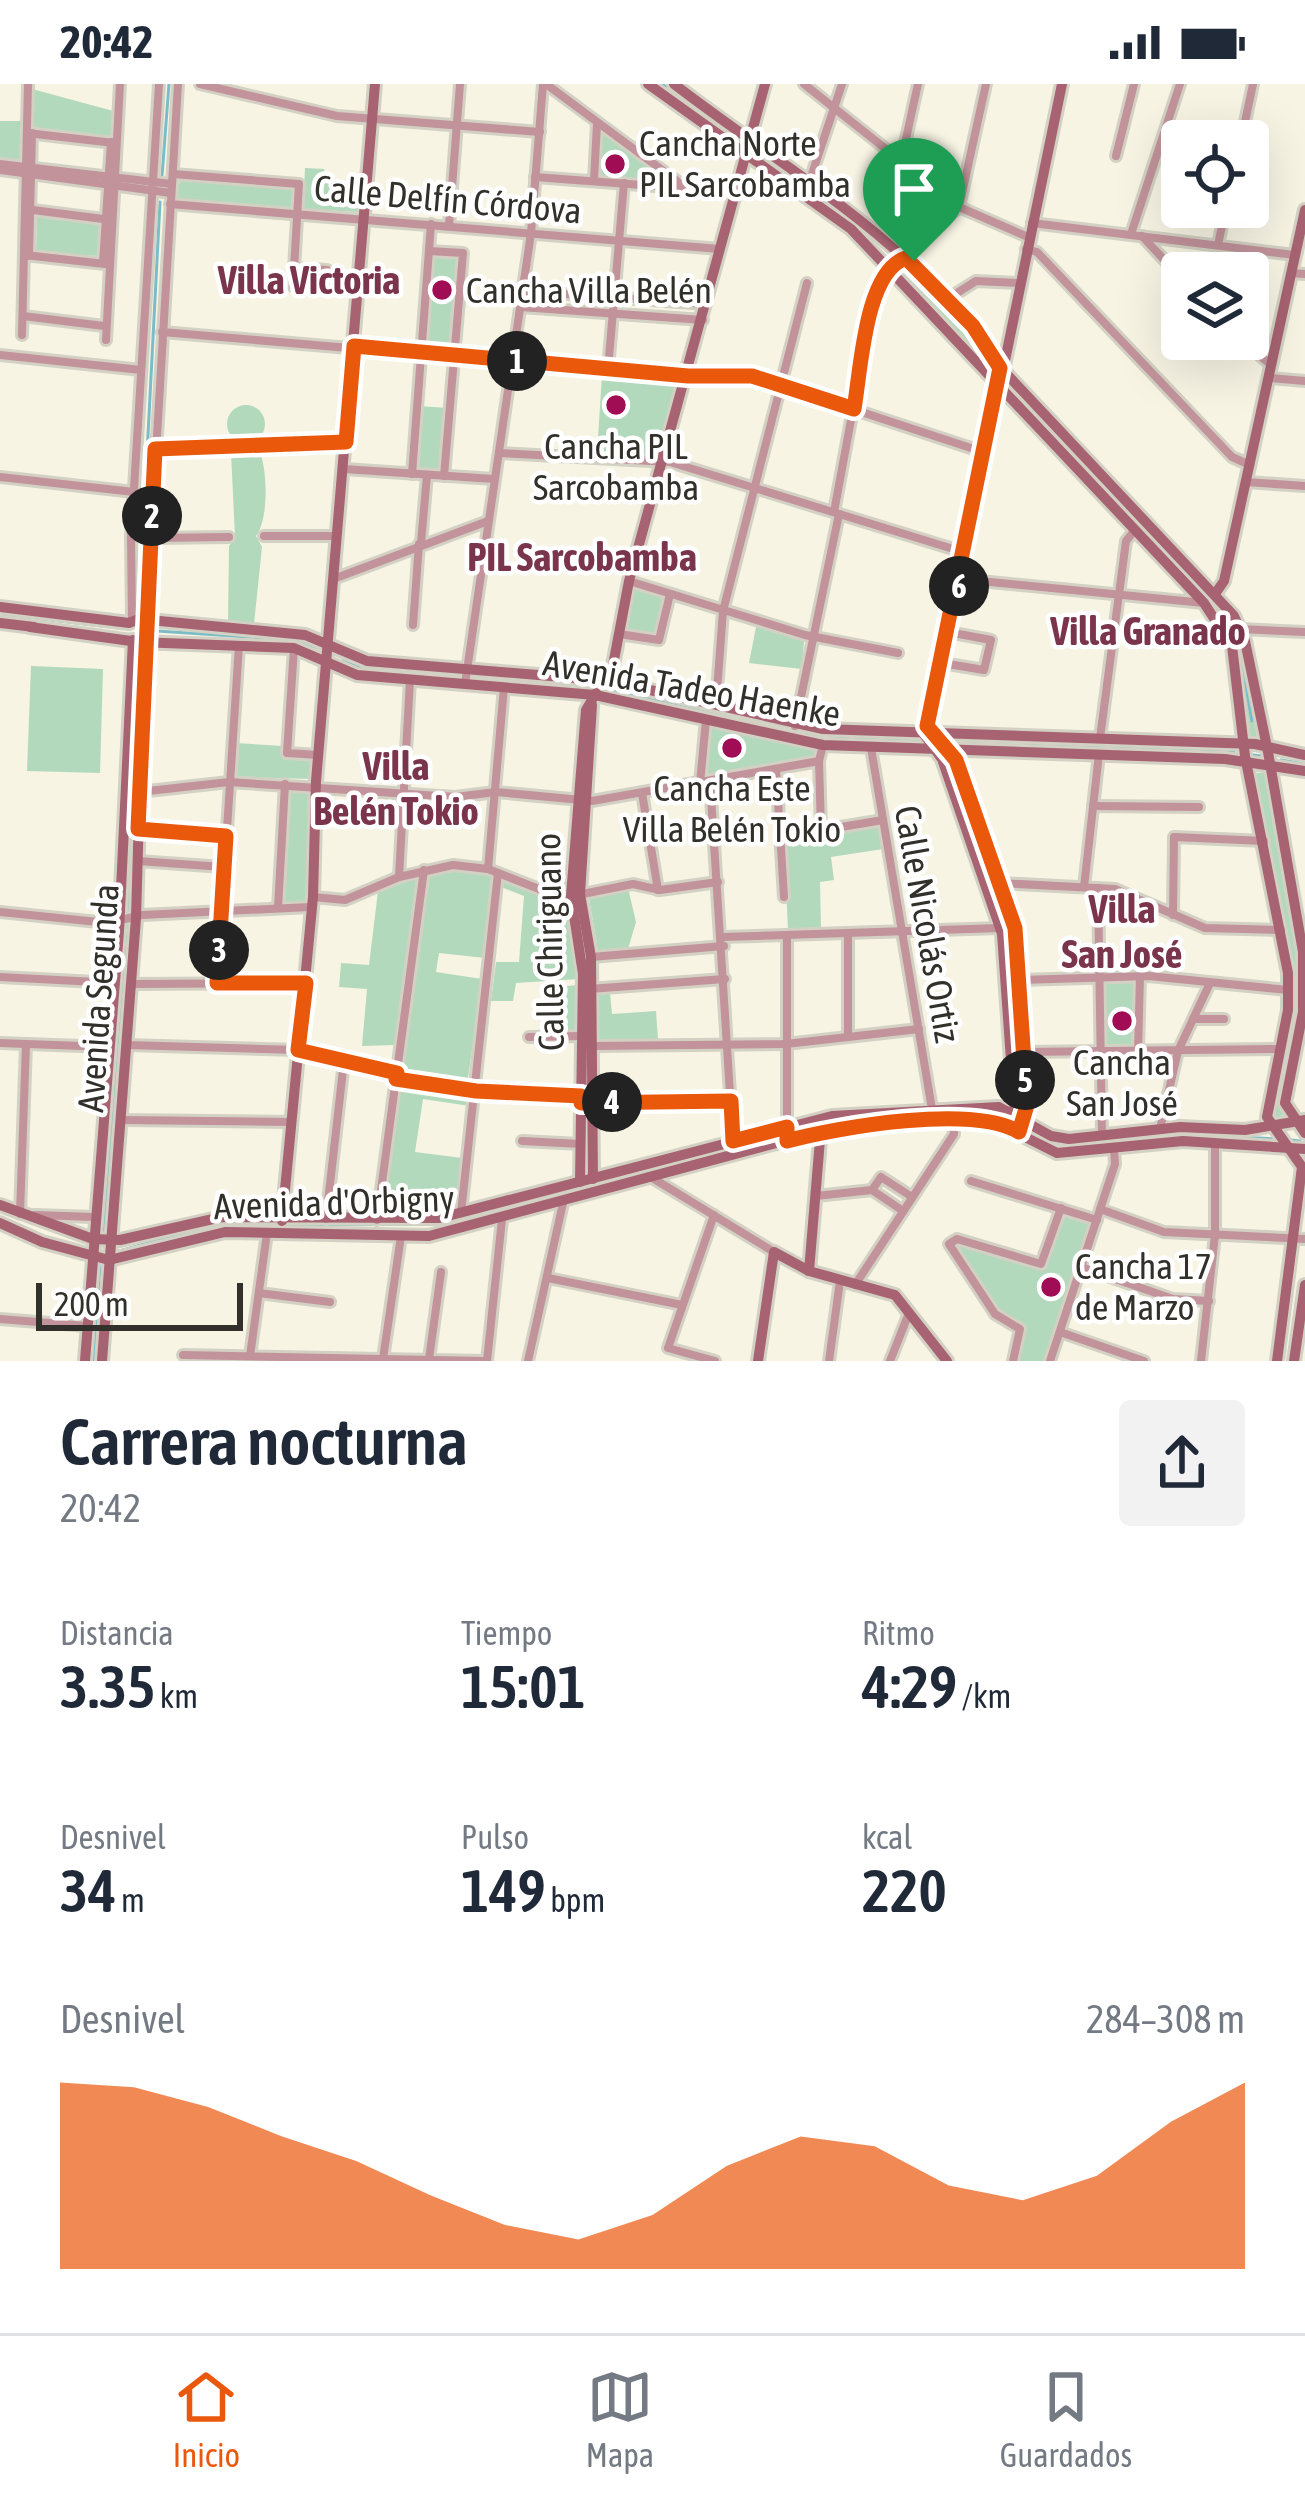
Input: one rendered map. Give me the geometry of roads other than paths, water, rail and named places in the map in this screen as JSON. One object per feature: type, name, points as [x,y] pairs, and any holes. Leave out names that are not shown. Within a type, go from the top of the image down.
[{"type":"main road","points":[[274,1233],[282,1218],[306,983],[320,787],[318,755],[375,84]]},
{"type":"main road","points":[[648,84],[840,219],[1204,603],[1229,637],[1289,991],[1267,1110],[1272,1126],[1298,1149],[1302,1167],[1299,1238],[1277,1361]]},
{"type":"main road","points":[[674,84],[810,180],[949,298],[1000,368],[1215,593],[1240,628],[1266,747],[1304,971],[1301,1028],[1286,1097],[1305,1132]]},
{"type":"main road","name":"Calle Chiriguano","points":[[587,989],[575,895],[586,710],[600,690],[619,634],[629,581],[765,84]]},
{"type":"main road","points":[[1017,1123],[1000,928],[939,749],[927,731],[1062,84]]},
{"type":"main road","points":[[1215,593],[1224,581],[1270,372],[1298,274],[1295,254],[1305,210]]},
{"type":"main road","name":"Avenida Tadeo Haenke","points":[[0,608],[290,632],[331,644],[362,660],[467,669],[716,706],[823,745],[1099,754],[1247,762],[1305,771]]},
{"type":"main road","points":[[138,639],[139,622]]},
{"type":"main road","points":[[138,639],[139,622]]},
{"type":"main road","name":"Avenida Tadeo Haenke","points":[[0,623],[108,638],[294,647],[357,675],[600,690],[706,720],[794,732],[927,731],[1245,744],[1305,755]]},
{"type":"main road","name":"Avenida Segunda","points":[[102,1361],[136,918],[138,639]]},
{"type":"main road","name":"Avenida Segunda","points":[[85,1361],[138,639]]},
{"type":"main road","points":[[939,749],[956,760],[1018,939],[1023,1052],[1017,1123]]},
{"type":"main road","name":"Calle Chiriguano","points":[[575,895],[591,957],[587,1180]]},
{"type":"main road","name":"Calle Chiriguano","points":[[585,1101],[580,1144],[587,1180]]},
{"type":"main road","name":"Avenida d'Orbigny","points":[[0,1222],[109,1259],[208,1233],[448,1233],[654,1179],[820,1125],[932,1109],[987,1106],[1057,1154],[1215,1142],[1298,1149]]},
{"type":"main road","name":"Avenida d'Orbigny","points":[[820,1125],[1017,1123],[1060,1139],[1300,1121]]},
{"type":"main road","points":[[809,1271],[820,1125]]},
{"type":"main road","name":"Avenida d'Orbigny","points":[[0,1205],[110,1240],[207,1219],[377,1220],[461,1214],[733,1141],[787,1134]]},
{"type":"main road","points":[[758,1361],[774,1252],[809,1271],[895,1295],[912,1310],[946,1361]]},
{"type":"main road","points":[[1294,1361],[1305,1285]]},
{"type":"street","points":[[22,335],[28,84]]},
{"type":"street","points":[[106,340],[106,264],[120,84]]},
{"type":"street","points":[[159,84],[128,614],[139,622],[152,538],[178,84]]},
{"type":"street","points":[[200,84],[337,116],[540,132]]},
{"type":"street","points":[[448,226],[460,84]]},
{"type":"street","points":[[544,84],[686,188]]},
{"type":"street","points":[[465,684],[524,291],[544,84]]},
{"type":"street","points":[[803,84],[902,157],[959,207],[1027,243],[1232,457],[1250,464]]},
{"type":"street","points":[[810,180],[842,84]]},
{"type":"street","points":[[902,157],[918,84]]},
{"type":"street","points":[[794,732],[875,290],[889,268],[906,258],[959,207],[986,84]]},
{"type":"street","points":[[1116,156],[1134,84]]},
{"type":"street","points":[[1136,235],[1180,84]]},
{"type":"street","points":[[1245,120],[1253,84]]},
{"type":"street","points":[[594,181],[597,122]]},
{"type":"street","points":[[29,133],[114,143]]},
{"type":"street","points":[[0,167],[152,186],[298,184],[293,286],[326,288],[327,270],[295,268]]},
{"type":"street","points":[[535,177],[735,192]]},
{"type":"street","points":[[608,369],[625,183]]},
{"type":"street","name":"Calle Delfín Córdova","points":[[170,204],[721,249]]},
{"type":"street","points":[[27,210],[110,220]]},
{"type":"street","points":[[1032,223],[1295,254]]},
{"type":"street","points":[[412,474],[431,224]]},
{"type":"street","points":[[1218,245],[1222,228]]},
{"type":"street","points":[[1136,235],[1161,259]]},
{"type":"street","points":[[429,250],[464,253],[444,476]]},
{"type":"street","points":[[26,255],[106,264]]},
{"type":"street","points":[[949,298],[976,281],[1018,284]]},
{"type":"street","points":[[716,706],[722,611],[807,284]]},
{"type":"street","points":[[524,291],[707,304]]},
{"type":"street","points":[[521,307],[703,320]]},
{"type":"street","points":[[22,316],[104,326]]},
{"type":"street","points":[[162,332],[688,376],[752,376],[983,452]]},
{"type":"street","points":[[0,355],[141,370]]},
{"type":"street","points":[[1259,360],[1270,372],[1305,381]]},
{"type":"street","points":[[155,449],[346,442]]},
{"type":"street","points":[[500,453],[664,460],[963,552]]},
{"type":"street","points":[[344,470],[494,479]]},
{"type":"street","points":[[413,625],[427,475]]},
{"type":"street","points":[[0,476],[134,492]]},
{"type":"street","points":[[1246,482],[1305,486]]},
{"type":"street","points":[[336,578],[488,521]]},
{"type":"street","points":[[1100,740],[1126,541],[1135,531]]},
{"type":"street","points":[[264,536],[339,536]]},
{"type":"street","points":[[152,538],[229,537]]},
{"type":"street","points":[[960,579],[1204,603]]},
{"type":"street","points":[[629,581],[812,636],[898,653]]},
{"type":"street","points":[[619,634],[659,640],[670,594]]},
{"type":"street","points":[[1240,628],[1305,632]]},
{"type":"street","points":[[942,664],[984,670],[991,640],[948,632]]},
{"type":"street","points":[[217,983],[240,644]]},
{"type":"street","points":[[294,647],[287,753],[318,755]]},
{"type":"street","points":[[399,878],[410,680]]},
{"type":"street","points":[[461,1214],[476,1091],[504,687]]},
{"type":"street","points":[[706,720],[705,782],[723,941],[733,1141]]},
{"type":"street","points":[[821,830],[819,761],[823,745]]},
{"type":"street","name":"Calle Nicolás Ortiz","points":[[871,748],[932,1109]]},
{"type":"street","points":[[1084,887],[1099,754]]},
{"type":"street","points":[[139,792],[229,782],[404,794],[496,792],[582,800],[819,761]]},
{"type":"street","points":[[776,769],[784,897]]},
{"type":"street","points":[[278,908],[285,784]]},
{"type":"street","points":[[643,793],[658,890]]},
{"type":"street","points":[[1093,806],[1199,807]]},
{"type":"street","points":[[781,837],[883,820]]},
{"type":"street","points":[[138,829],[226,836]]},
{"type":"street","points":[[1173,915],[1174,838],[1265,841]]},
{"type":"street","points":[[136,861],[223,867]]},
{"type":"street","points":[[0,912],[118,920],[278,908],[345,900],[399,878],[453,865],[493,871],[575,895],[633,884],[658,890],[718,882]]},
{"type":"street","points":[[377,1220],[424,870]]},
{"type":"street","points":[[1000,883],[1114,889],[1224,931],[1282,929]]},
{"type":"street","points":[[1289,886],[1305,888]]},
{"type":"street","points":[[1098,888],[1102,1136]]},
{"type":"street","points":[[591,957],[787,936],[1000,928]]},
{"type":"street","points":[[848,934],[848,1036]]},
{"type":"street","points":[[787,936],[787,1134]]},
{"type":"street","points":[[0,976],[115,982]]},
{"type":"street","points":[[1021,980],[1140,976],[1289,991]]},
{"type":"street","points":[[1138,1051],[1140,976]]},
{"type":"street","points":[[587,989],[724,979]]},
{"type":"street","points":[[131,984],[306,983]]},
{"type":"street","points":[[1160,1129],[1178,1051],[1210,983]]},
{"type":"street","points":[[1193,1019],[1225,1018]]},
{"type":"street","points":[[529,1036],[786,1044],[919,1028]]},
{"type":"street","points":[[0,1042],[109,1047]]},
{"type":"street","points":[[26,1044],[18,1214],[94,1217]]},
{"type":"street","points":[[127,1045],[298,1050],[476,1091],[585,1101],[731,1101]]},
{"type":"street","points":[[1023,1052],[1280,1049]]},
{"type":"street","points":[[326,1220],[344,1060]]},
{"type":"street","points":[[121,1120],[290,1123]]},
{"type":"street","points":[[855,1285],[954,1134],[952,1121]]},
{"type":"street","points":[[522,1141],[580,1144]]},
{"type":"street","points":[[1201,1361],[1215,1234],[1215,1142]]},
{"type":"street","points":[[1050,1361],[1115,1164],[1114,1149]]},
{"type":"street","points":[[872,1190],[881,1177],[913,1197]]},
{"type":"street","points":[[654,1179],[774,1252]]},
{"type":"street","points":[[971,1181],[1096,1220]]},
{"type":"street","points":[[816,1196],[872,1190],[904,1212]]},
{"type":"street","points":[[528,1361],[563,1203]]},
{"type":"street","points":[[1013,1361],[1020,1329],[994,1314],[949,1244],[957,1238],[1041,1264],[1061,1208]]},
{"type":"street","points":[[1100,1209],[1164,1232],[1299,1238]]},
{"type":"street","points":[[714,1215],[668,1348],[682,1357],[715,1361]]},
{"type":"street","points":[[183,1355],[486,1361],[502,1219]]},
{"type":"street","points":[[249,1359],[274,1233]]},
{"type":"street","points":[[383,1360],[401,1235]]},
{"type":"street","points":[[1081,1267],[1173,1299],[1209,1301]]},
{"type":"street","points":[[429,1359],[441,1272]]},
{"type":"street","points":[[548,1278],[682,1305]]},
{"type":"street","points":[[829,1361],[840,1280]]},
{"type":"street","points":[[259,1293],[330,1302]]},
{"type":"street","points":[[890,1361],[904,1318],[912,1310]]},
{"type":"street","points":[[0,1318],[88,1326]]},
{"type":"street","points":[[1060,1333],[1144,1361]]},
{"type":"waterway","points":[[162,176],[169,84]]},
{"type":"waterway","points":[[662,84],[741,143]]},
{"type":"waterway","points":[[139,610],[160,202]]},
{"type":"waterway","points":[[1075,458],[1228,621],[1239,646],[1252,721]]},
{"type":"waterway","points":[[0,614],[119,628]]},
{"type":"waterway","points":[[157,631],[294,640],[319,648]]},
{"type":"waterway","points":[[342,661],[361,668],[457,676]]},
{"type":"waterway","points":[[474,677],[601,688],[787,731]]},
{"type":"waterway","points":[[129,914],[136,734]]},
{"type":"waterway","points":[[801,734],[921,742]]},
{"type":"waterway","points":[[951,743],[1234,752]]},
{"type":"waterway","points":[[1253,755],[1261,756]]},
{"type":"waterway","points":[[1281,760],[1305,764]]},
{"type":"waterway","points":[[103,1234],[128,926]]},
{"type":"waterway","points":[[983,1113],[1003,1116]]},
{"type":"waterway","points":[[830,1123],[884,1118]]},
{"type":"waterway","points":[[791,1133],[816,1126]]},
{"type":"waterway","points":[[1031,1132],[1065,1147]]},
{"type":"waterway","points":[[1104,1143],[1185,1134],[1276,1139]]},
{"type":"waterway","points":[[759,1142],[780,1136]]},
{"type":"waterway","points":[[1291,1140],[1300,1141]]},
{"type":"waterway","points":[[289,1225],[454,1224]]},
{"type":"waterway","points":[[116,1252],[212,1225],[273,1225]]},
{"type":"waterway","points":[[94,1361],[100,1266]]},
{"type":"place","name":"Cancha Norte PIL Sarcobamba","points":[[615,164]]},
{"type":"place","name":"Cancha Villa Belén","points":[[442,290]]},
{"type":"place","name":"Cancha PIL Sarcobamba","points":[[616,405]]},
{"type":"place","name":"Cancha Este Villa Belén Tokio","points":[[732,748]]},
{"type":"place","name":"Cancha San José","points":[[1122,1021]]},
{"type":"place","name":"Cancha 17 de Marzo","points":[[1051,1287]]},
{"type":"district","name":"Villa Victoria","points":[[309,280]]},
{"type":"district","name":"PIL Sarcobamba","points":[[582,557]]},
{"type":"district","name":"Villa Granado","points":[[1148,631]]},
{"type":"district","name":"Villa Belén Tokio","points":[[396,788]]},
{"type":"district","name":"Villa San José","points":[[1122,932]]}]
